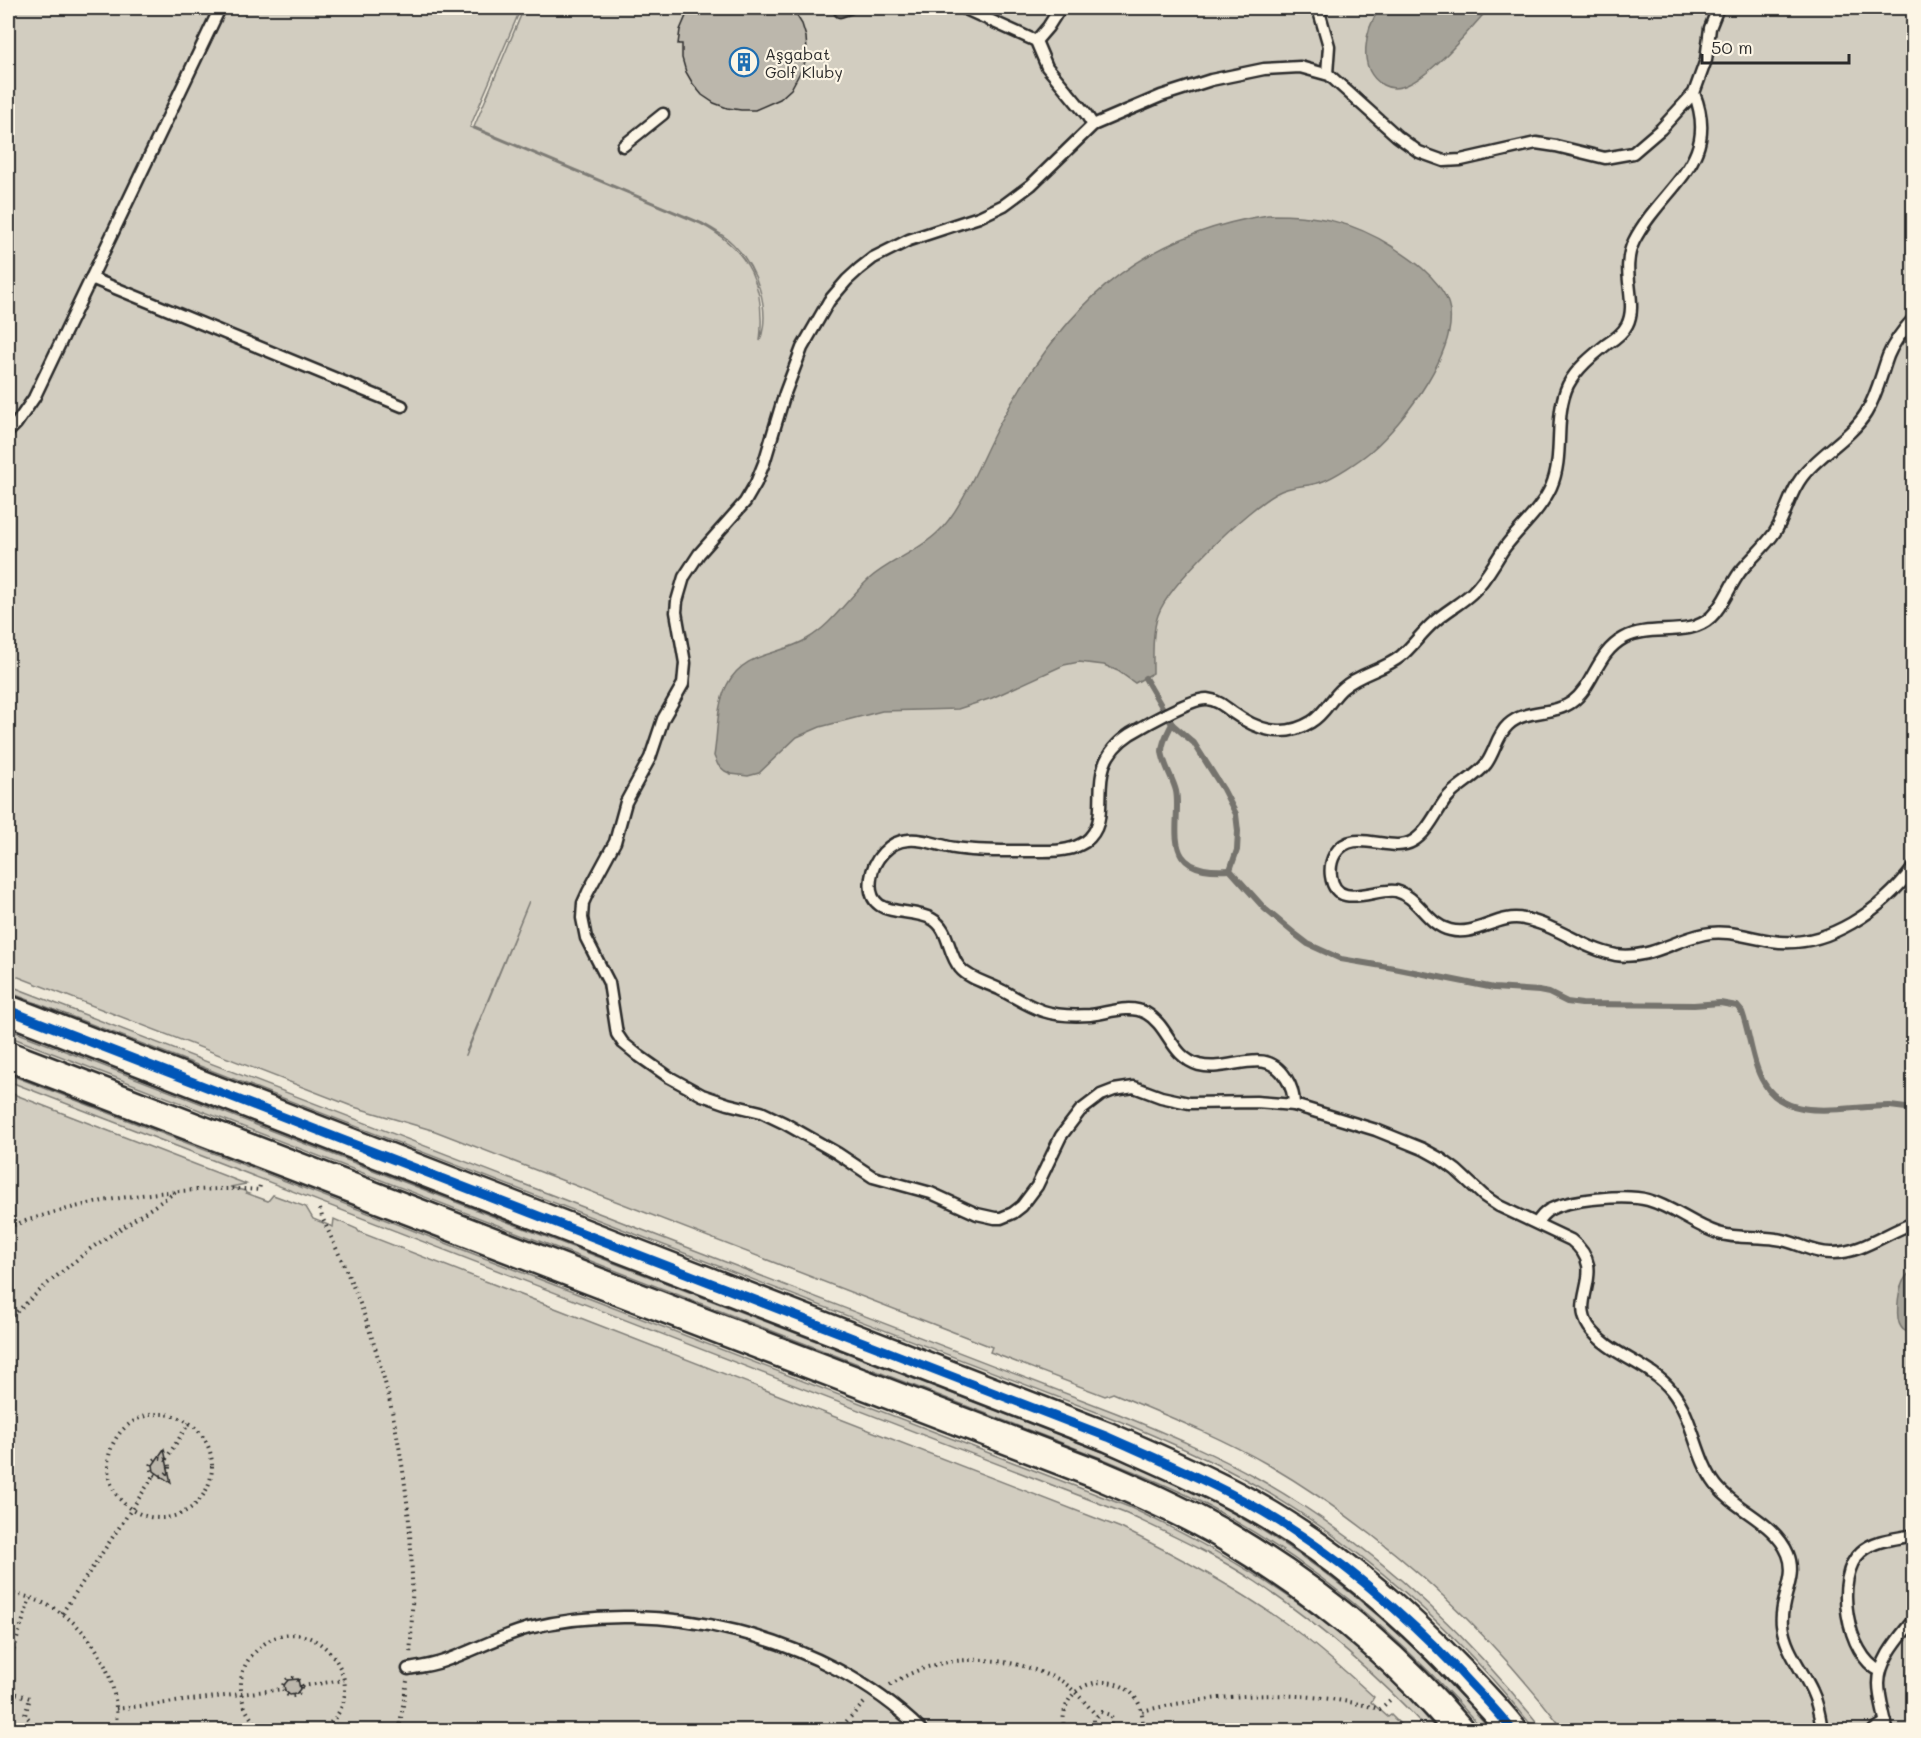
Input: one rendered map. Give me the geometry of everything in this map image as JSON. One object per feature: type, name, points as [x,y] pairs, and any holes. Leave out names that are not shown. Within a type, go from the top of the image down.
[{"type":"street","points":[[8,1010],[1108,1437],[1206,1481],[1289,1527],[1367,1584],[1439,1650],[1502,1717],[1512,1731]]},
{"type":"street","points":[[8,1056],[1097,1474],[1136,1491],[1227,1537],[1303,1586],[1380,1647],[1411,1677],[1459,1731]]},
{"type":"lane","points":[[8,432],[34,398],[220,8]]},
{"type":"lane","points":[[963,8],[1036,41],[1047,67],[1093,125]]},
{"type":"lane","points":[[1036,41],[1060,8]]},
{"type":"lane","points":[[1318,8],[1329,46],[1327,74]]},
{"type":"lane","points":[[1718,8],[1710,28],[1706,60],[1694,93],[1650,140],[1625,156],[1605,158],[1536,143],[1461,160],[1444,161],[1428,157],[1407,144],[1327,74],[1315,69],[1289,66],[1237,74],[1161,96],[1093,125],[1042,175],[1012,200],[994,210],[890,248],[859,268],[829,301],[810,332],[792,370],[756,483],[736,514],[699,554],[684,577],[676,612],[685,663],[683,684],[663,719],[650,758],[626,802],[615,842],[583,903],[582,918],[586,938],[609,983],[617,1034],[623,1043],[639,1056],[669,1077],[702,1095],[761,1112],[784,1123],[837,1153],[873,1177],[931,1193],[986,1217],[1006,1216],[1022,1206],[1037,1186],[1069,1125],[1091,1102],[1114,1090],[1134,1087],[1161,1097],[1190,1103],[1256,1102],[1294,1105],[1376,1130],[1423,1149],[1456,1170],[1484,1196],[1499,1206],[1571,1240],[1581,1247],[1586,1255],[1589,1272],[1583,1306],[1585,1319],[1590,1329],[1613,1349],[1665,1383],[1686,1413],[1701,1455],[1718,1487],[1767,1527],[1786,1548],[1792,1568],[1782,1615],[1783,1628],[1792,1656],[1814,1695],[1822,1731]]},
{"type":"lane","points":[[1294,1105],[1290,1086],[1280,1069],[1272,1063],[1264,1060],[1219,1066],[1197,1064],[1180,1054],[1154,1019],[1140,1011],[1122,1009],[1090,1015],[1063,1015],[1047,1012],[963,971],[958,966],[945,934],[936,921],[920,914],[893,911],[879,905],[873,897],[870,882],[874,867],[883,852],[901,841],[914,840],[977,850],[1061,850],[1082,844],[1091,837],[1099,824],[1102,770],[1111,752],[1126,737],[1194,701],[1208,699],[1218,702],[1253,726],[1269,731],[1286,731],[1303,726],[1318,717],[1338,693],[1352,681],[1399,658],[1429,626],[1466,599],[1485,579],[1504,549],[1544,501],[1550,489],[1558,464],[1563,399],[1570,381],[1578,370],[1624,331],[1628,324],[1631,309],[1627,271],[1629,253],[1642,228],[1689,167],[1700,146],[1702,115],[1694,93]]},
{"type":"lane","points":[[623,146],[663,114]]},
{"type":"lane","points":[[91,278],[402,406]]},
{"type":"lane","points":[[1914,318],[1893,345],[1866,413],[1804,474],[1793,490],[1775,531],[1740,572],[1720,607],[1710,617],[1697,626],[1644,631],[1619,641],[1607,653],[1574,701],[1558,709],[1523,716],[1508,724],[1483,767],[1453,792],[1416,839],[1404,844],[1364,841],[1348,843],[1336,852],[1330,872],[1333,884],[1346,894],[1359,896],[1386,890],[1402,893],[1412,899],[1433,922],[1451,930],[1471,931],[1520,918],[1609,954],[1625,956],[1656,951],[1709,933],[1730,933],[1783,943],[1817,939],[1840,929],[1873,908],[1897,887],[1914,867]]},
{"type":"lane","points":[[1537,1223],[1546,1212],[1562,1204],[1585,1200],[1638,1198],[1669,1209],[1719,1233],[1740,1237],[1778,1239],[1819,1252],[1833,1253],[1847,1252],[1864,1246],[1914,1223]]},
{"type":"lane","points":[[1880,1671],[1868,1662],[1851,1634],[1847,1602],[1849,1576],[1857,1556],[1867,1548],[1884,1540],[1914,1535]]},
{"type":"lane","points":[[408,1669],[442,1661],[528,1629],[586,1620],[616,1617],[649,1618],[704,1624],[776,1644],[836,1668],[876,1694],[921,1731]]},
{"type":"lane","points":[[1874,1731],[1886,1726],[1879,1686],[1880,1671],[1888,1653],[1914,1619]]},
{"type":"path","points":[[8,1227],[69,1208],[118,1198],[178,1191],[245,1188],[259,1190],[260,1185]]},
{"type":"path","points":[[8,1320],[90,1249],[178,1191]]},
{"type":"path","points":[[320,1209],[367,1324],[387,1386],[404,1477],[412,1612],[408,1669],[399,1731]]},
{"type":"path","points":[[164,1414],[189,1423],[200,1432],[212,1456],[213,1470],[204,1495],[195,1506],[171,1518],[157,1519],[132,1510],[121,1501],[109,1477],[108,1463],[117,1438],[126,1427],[150,1415],[164,1414]]},
{"type":"path","points":[[166,1459],[189,1423]]},
{"type":"path","points":[[156,1458],[166,1459],[170,1467],[168,1472],[164,1475],[155,1474],[151,1466],[153,1461],[156,1458]]},
{"type":"path","points":[[62,1614],[155,1474]]},
{"type":"path","points":[[8,1593],[48,1605],[80,1629],[93,1644],[104,1660],[111,1679],[116,1709],[116,1731]]},
{"type":"path","points":[[8,1667],[30,1598]]},
{"type":"path","points":[[264,1731],[251,1719],[244,1707],[241,1680],[244,1667],[261,1645],[273,1638],[300,1635],[325,1646],[334,1655],[341,1667],[344,1680],[341,1707],[334,1719],[321,1731]]},
{"type":"path","points":[[838,1731],[853,1713],[896,1681],[928,1667],[978,1660],[1024,1666],[1060,1680],[1096,1715]]},
{"type":"path","points":[[283,1689],[287,1680],[291,1678],[300,1682],[302,1686]]},
{"type":"path","points":[[8,1679],[14,1693],[30,1698],[25,1715],[31,1721],[32,1731]]},
{"type":"path","points":[[302,1686],[344,1680]]},
{"type":"path","points":[[1064,1731],[1065,1711],[1075,1693],[1083,1687],[1103,1681],[1114,1683],[1132,1693],[1142,1711],[1143,1729],[1151,1731]]},
{"type":"path","points":[[283,1689],[285,1693],[294,1697],[301,1691],[302,1686]]},
{"type":"path","points":[[116,1709],[283,1689]]},
{"type":"path","points":[[1142,1711],[1195,1700],[1236,1696],[1312,1697],[1380,1709],[1390,1699]]},
{"type":"path","points":[[1101,1731],[1094,1724],[1094,1719],[1101,1712],[1110,1715],[1112,1719],[1110,1730]]},
{"type":"shaded area","points":[[8,8],[521,8],[470,127],[701,224],[718,234],[743,258],[757,287],[761,322],[760,341],[764,316],[760,289],[742,253],[726,238],[702,223],[474,127],[524,8],[1913,8],[1913,1730],[1564,1730],[1499,1653],[1428,1582],[1351,1519],[1267,1464],[1230,1444],[1113,1393],[1105,1396],[990,1352],[992,1347],[435,1131],[354,1107],[8,973]],"holes":[[[529,901],[466,1055],[465,1055]]]},
{"type":"shaded area","points":[[1380,8],[1489,8],[1430,70],[1409,84],[1393,88],[1386,87],[1375,78],[1366,59],[1367,37]]},
{"type":"shaded area","points":[[1268,215],[1318,218],[1348,225],[1378,238],[1408,257],[1429,275],[1445,295],[1450,318],[1447,338],[1428,382],[1414,403],[1371,451],[1327,480],[1282,490],[1264,501],[1211,548],[1177,585],[1165,601],[1156,622],[1153,673],[1135,683],[1118,671],[1104,665],[1079,662],[1064,665],[992,698],[958,709],[882,711],[820,727],[797,737],[759,773],[748,776],[731,774],[718,765],[714,756],[719,711],[723,693],[734,674],[752,660],[796,644],[816,633],[869,579],[921,546],[937,533],[955,511],[1000,423],[1024,382],[1050,345],[1077,313],[1107,284],[1141,260],[1178,240],[1221,225]]},
{"type":"shaded area","points":[[8,985],[1119,1414],[1225,1461],[1300,1504],[1377,1560],[1448,1624],[1513,1693],[1543,1730],[1535,1730],[1475,1660],[1408,1595],[1372,1565],[1297,1510],[1205,1459],[1117,1420],[8,992]]},
{"type":"shaded area","points":[[8,1029],[1103,1452],[1175,1483],[1281,1542],[1357,1598],[1427,1661],[1491,1730],[1483,1730],[1420,1662],[1351,1601],[1277,1547],[1238,1522],[1185,1494],[1101,1458],[8,1036]]},
{"type":"shaded area","points":[[8,1074],[1129,1507],[1214,1551],[1256,1575],[1296,1602],[1371,1661],[1437,1730],[1428,1730],[1346,1651],[1280,1598],[1225,1563],[1127,1514],[8,1081]]},
{"type":"shaded area","points":[[8,1092],[246,1184],[230,1187],[268,1201],[273,1195],[306,1207],[313,1219],[333,1227],[334,1219],[359,1232],[1121,1528],[1242,1594],[1281,1620],[1317,1647],[1374,1697],[1371,1702],[1388,1717],[1391,1715],[1406,1730],[8,1730]]},
{"type":"shaded area","points":[[1913,1269],[1913,1333],[1906,1332],[1899,1323],[1898,1299],[1905,1278]]},
{"type":"building","name":"Aşgabat Golf Kluby","points":[[692,8],[792,8],[802,24],[807,51],[804,65],[791,89],[780,99],[755,110],[727,108],[702,95],[686,72],[682,58],[682,44],[678,44],[680,30]]},
{"type":"building","points":[[164,1449],[171,1483],[154,1471],[153,1465]]},
{"type":"building","points":[[298,1679],[300,1689],[296,1694],[290,1695],[285,1691],[284,1685],[288,1680]]},
{"type":"waterway","points":[[1145,678],[1172,724],[1194,743],[1236,814],[1237,850],[1230,870],[1265,909],[1308,944],[1341,959],[1494,988],[1539,991],[1567,1002],[1694,1005],[1720,1003],[1737,1006],[1742,1012],[1754,1058],[1764,1083],[1775,1096],[1788,1104],[1821,1110],[1874,1106],[1914,1109]]},
{"type":"waterway","points":[[1172,724],[1162,751],[1176,791],[1176,833],[1179,849],[1191,865],[1210,870],[1230,870]]},
{"type":"cycle path","points":[[8,1010],[1108,1437],[1196,1477],[1278,1520],[1361,1580],[1437,1649],[1512,1730]]},
{"type":"place","name":"Aşgabat Golf Kluby","points":[[744,62]]}]
